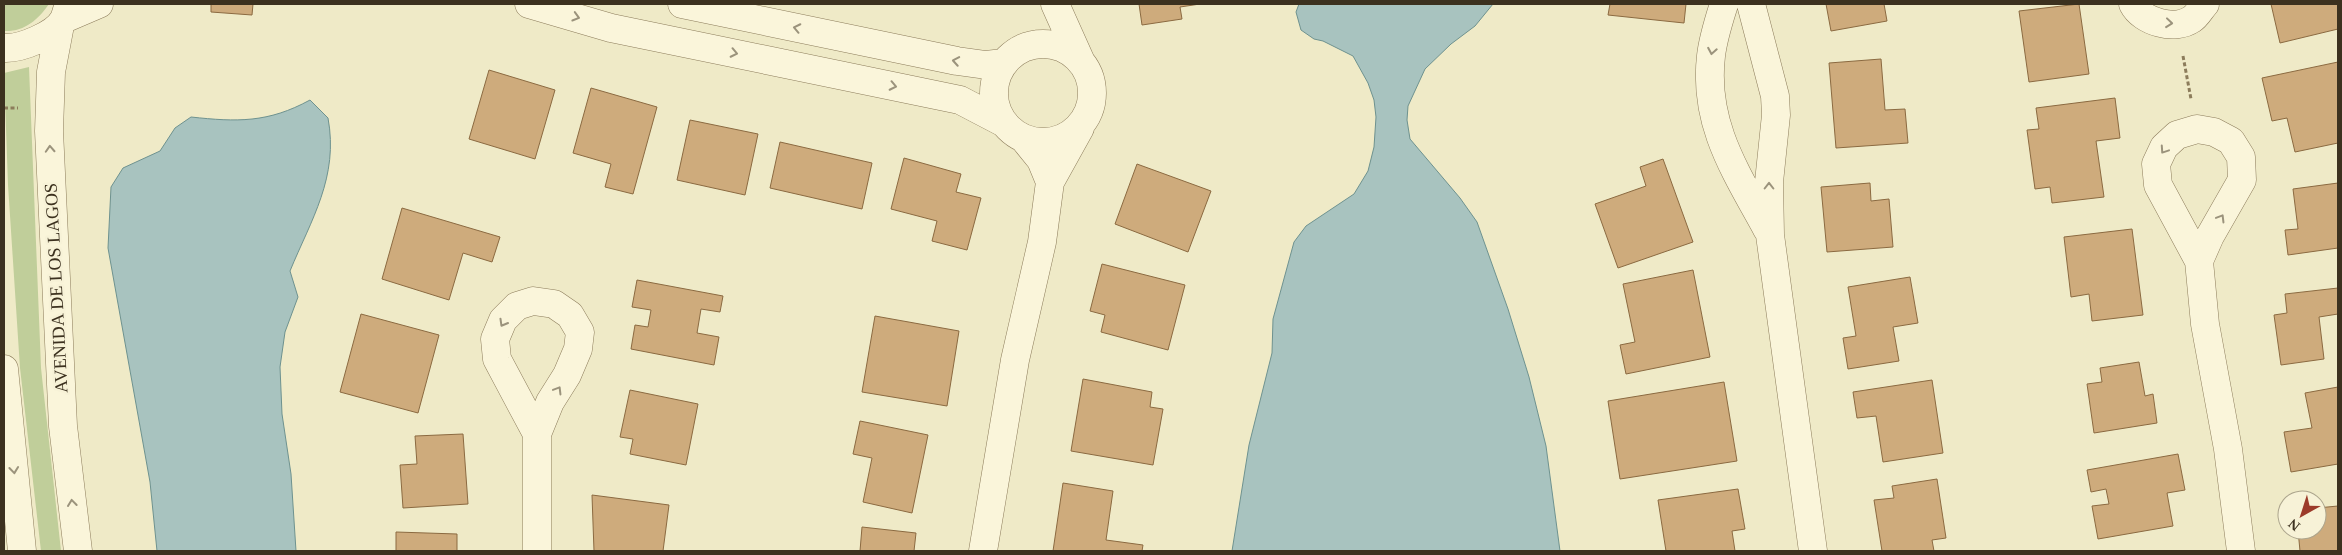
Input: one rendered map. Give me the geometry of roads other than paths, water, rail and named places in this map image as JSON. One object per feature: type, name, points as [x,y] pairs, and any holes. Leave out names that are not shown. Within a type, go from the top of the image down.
[{"type":"street","points":[[4,48],[34,42],[64,16],[98,4]]},
{"type":"street","points":[[529,4],[611,28],[960,100],[1014,131],[1040,142],[1056,141],[1071,134],[1083,123]]},
{"type":"street","points":[[682,4],[958,61],[986,65],[1012,56],[1036,44],[1053,45],[1068,51],[1081,62]]},
{"type":"street","points":[[1048,4],[1035,32],[1012,56],[997,77],[994,92],[996,108],[1014,131],[1042,160],[1050,182]]},
{"type":"street","points":[[984,551],[1015,360],[1042,242],[1050,182],[1091,108],[1093,92],[1090,75],[1081,62],[1055,4]]},
{"type":"street","points":[[1724,4],[1711,54],[1709,80],[1713,115],[1729,159],[1770,235]]},
{"type":"street","points":[[1751,4],[1775,96],[1776,114],[1769,182],[1770,235],[1813,551]]},
{"type":"street","points":[[2133,4],[2136,11],[2156,22],[2176,25],[2192,19],[2205,4]]},
{"type":"street","name":"AVENIDA DE LOS LAGOS","points":[[64,16],[51,72],[49,131],[63,426],[78,551]]},
{"type":"street","points":[[2199,262],[2210,236],[2242,180],[2241,157],[2230,141],[2214,132],[2197,129],[2177,135],[2164,147],[2156,164],[2158,185],[2199,262],[2205,324],[2228,449],[2241,551]]},
{"type":"street","points":[[4,369],[22,551]]},
{"type":"street","points":[[537,434],[537,551]]},
{"type":"water","points":[[1299,4],[1493,4],[1475,26],[1451,44],[1425,69],[1408,106],[1407,120],[1410,139],[1460,198],[1477,222],[1508,309],[1529,377],[1546,446],[1560,551],[1232,551],[1249,445],[1272,353],[1273,319],[1294,242],[1306,226],[1354,194],[1368,171],[1374,147],[1376,117],[1374,100],[1368,83],[1353,56],[1323,41],[1314,39],[1301,30],[1296,12]]},
{"type":"water","points":[[310,100],[328,118],[330,160],[321,197],[290,271],[298,297],[285,332],[280,367],[282,414],[291,474],[296,551],[157,551],[150,482],[108,248],[111,187],[123,168],[160,151],[175,128],[191,117],[238,120],[266,117],[295,108]]}]
